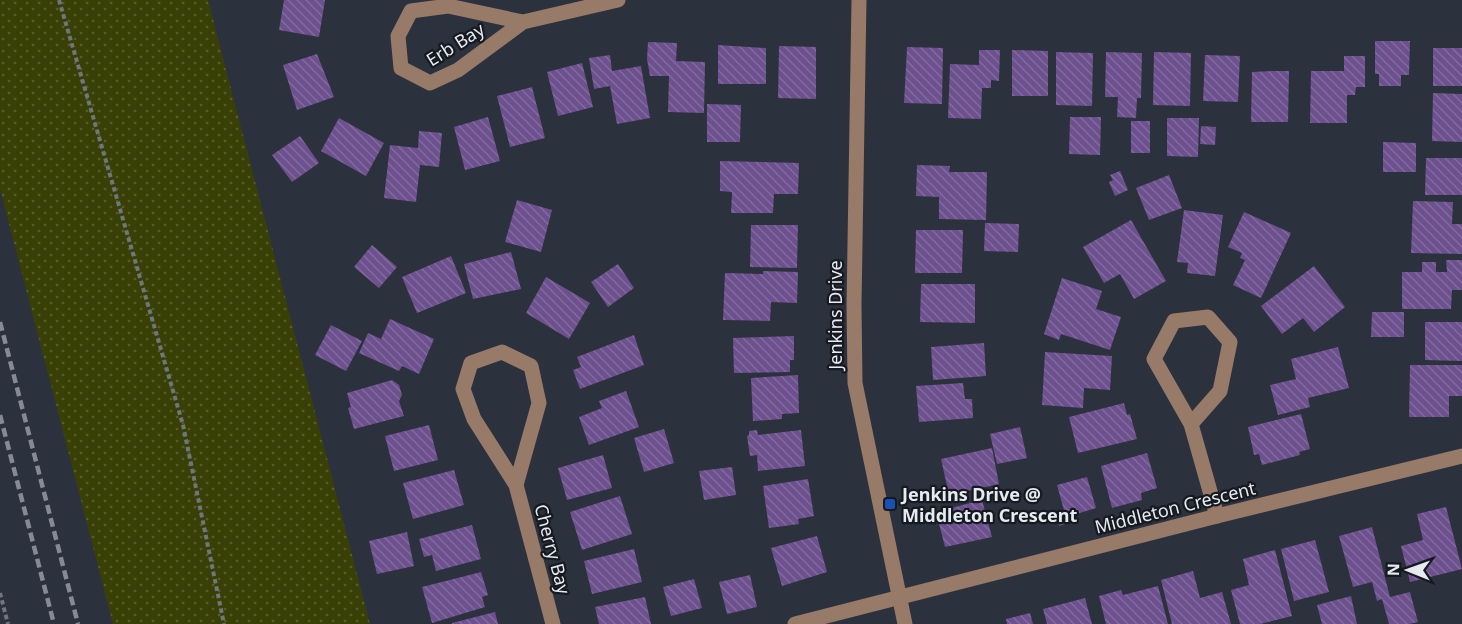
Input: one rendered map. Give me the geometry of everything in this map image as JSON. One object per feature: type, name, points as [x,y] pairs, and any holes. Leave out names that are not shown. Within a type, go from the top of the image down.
[{"type":"street","name":"Erb Bay","points":[[523,22],[448,6],[411,11],[398,36],[400,68],[430,83],[458,70],[523,22],[618,0]]},
{"type":"street","name":"Jenkins Drive","points":[[859,0],[854,305],[855,383],[905,624]]},
{"type":"street","points":[[1191,424],[1220,390],[1230,342],[1208,317],[1174,321],[1154,359],[1191,424],[1216,516]]},
{"type":"street","name":"Cherry Bay","points":[[516,485],[538,403],[531,366],[502,352],[471,363],[464,389],[474,419],[516,485],[553,624]]},
{"type":"street","name":"Middleton Crescent","points":[[795,624],[1216,516],[1462,456]]},
{"type":"path","points":[[59,0],[183,425],[224,624]]},
{"type":"path","points":[[0,593],[8,624]]},
{"type":"green space","points":[[0,0],[208,0],[370,624],[113,624],[0,189]]},
{"type":"building","points":[[284,0],[325,0],[319,37],[279,30]]},
{"type":"building","points":[[1375,41],[1410,41],[1409,75],[1401,75],[1401,86],[1379,86],[1379,74],[1375,74]]},
{"type":"building","points":[[648,42],[677,43],[676,61],[705,62],[704,113],[668,112],[669,76],[650,76],[647,59]]},
{"type":"building","points":[[718,45],[766,48],[766,84],[718,84]]},
{"type":"building","points":[[779,46],[816,47],[816,99],[778,98]]},
{"type":"building","points":[[907,47],[943,48],[942,104],[904,103]]},
{"type":"building","points":[[1433,48],[1462,48],[1462,86],[1433,86]]},
{"type":"building","points":[[979,50],[1000,50],[999,81],[991,80],[991,88],[982,88],[981,119],[948,118],[950,64],[979,65]]},
{"type":"building","points":[[1012,50],[1048,51],[1048,96],[1012,96]]},
{"type":"building","points":[[1056,52],[1093,53],[1092,106],[1056,105]]},
{"type":"building","points":[[1106,52],[1142,53],[1141,98],[1137,98],[1136,118],[1117,117],[1118,97],[1105,97]]},
{"type":"building","points":[[1154,52],[1191,53],[1190,106],[1153,105]]},
{"type":"building","points":[[317,54],[334,97],[297,110],[283,65]]},
{"type":"building","points":[[610,55],[612,71],[641,66],[650,118],[617,124],[610,86],[594,89],[589,58]]},
{"type":"building","points":[[1205,55],[1240,56],[1238,102],[1203,101]]},
{"type":"building","points":[[1344,56],[1365,56],[1365,87],[1356,87],[1355,95],[1347,95],[1347,123],[1310,123],[1311,71],[1344,71]]},
{"type":"building","points":[[582,63],[593,107],[558,116],[547,72]]},
{"type":"building","points":[[1289,71],[1288,122],[1251,122],[1252,72]]},
{"type":"building","points":[[532,87],[545,138],[510,147],[497,96]]},
{"type":"building","points":[[1433,93],[1462,94],[1462,142],[1432,141]]},
{"type":"building","points":[[707,104],[741,105],[740,142],[707,142]]},
{"type":"building","points":[[488,117],[500,161],[465,170],[454,127]]},
{"type":"building","points":[[1070,117],[1101,117],[1100,155],[1069,154]]},
{"type":"building","points":[[339,118],[384,143],[366,176],[321,151]]},
{"type":"building","points":[[1167,118],[1199,118],[1198,157],[1167,156]]},
{"type":"building","points":[[1131,121],[1150,121],[1150,153],[1131,153]]},
{"type":"building","points":[[1201,126],[1216,127],[1215,145],[1200,144]]},
{"type":"building","points":[[419,131],[442,133],[439,167],[420,165],[416,202],[384,198],[390,145],[418,148]]},
{"type":"building","points":[[300,136],[319,163],[292,182],[272,155]]},
{"type":"building","points":[[1383,142],[1416,143],[1416,172],[1383,172]]},
{"type":"building","points":[[1426,158],[1462,158],[1462,195],[1425,195]]},
{"type":"building","points":[[720,161],[799,163],[798,194],[774,194],[773,213],[731,213],[732,192],[720,191]]},
{"type":"building","points":[[917,165],[950,166],[949,172],[987,172],[986,220],[939,219],[939,197],[916,196]]},
{"type":"building","points":[[1120,171],[1128,190],[1115,196],[1109,182],[1113,180],[1110,175]]},
{"type":"building","points":[[1169,175],[1182,208],[1149,220],[1136,188]]},
{"type":"building","points":[[517,200],[552,210],[541,252],[505,242]]},
{"type":"building","points":[[1413,201],[1453,202],[1452,224],[1462,224],[1462,254],[1411,253]]},
{"type":"building","points":[[1184,210],[1223,215],[1215,276],[1187,273],[1188,263],[1177,262]]},
{"type":"building","points":[[1244,212],[1291,233],[1261,298],[1233,285],[1245,260],[1240,258],[1242,253],[1228,247]]},
{"type":"building","points":[[1131,220],[1166,281],[1134,299],[1120,274],[1104,283],[1083,247]]},
{"type":"building","points":[[985,223],[1019,224],[1018,252],[984,251]]},
{"type":"building","points":[[751,225],[798,225],[797,268],[750,267]]},
{"type":"building","points":[[916,230],[963,230],[962,273],[915,273]]},
{"type":"building","points":[[372,245],[397,267],[379,288],[354,267]]},
{"type":"building","points":[[511,252],[521,289],[473,299],[464,264]]},
{"type":"building","points":[[451,256],[466,293],[417,313],[402,277]]},
{"type":"building","points":[[1446,260],[1462,260],[1462,290],[1452,290],[1451,309],[1402,309],[1402,272],[1422,272],[1422,262],[1436,262],[1436,272],[1447,272]]},
{"type":"building","points":[[618,264],[634,288],[608,307],[591,282]]},
{"type":"building","points":[[1314,266],[1345,307],[1314,332],[1303,318],[1282,334],[1261,306]]},
{"type":"building","points":[[763,271],[798,272],[797,303],[771,302],[770,321],[723,320],[725,273],[763,274]]},
{"type":"building","points":[[546,277],[590,303],[569,339],[526,313]]},
{"type":"building","points":[[1062,278],[1102,291],[1096,309],[1121,317],[1110,350],[1061,334],[1059,340],[1044,334]]},
{"type":"building","points":[[921,284],[975,284],[975,323],[920,322]]},
{"type":"building","points":[[1372,312],[1404,312],[1404,337],[1371,337]]},
{"type":"building","points":[[390,319],[434,339],[419,374],[402,366],[399,371],[359,353],[368,333],[381,339]]},
{"type":"building","points":[[1425,322],[1462,322],[1462,361],[1425,360]]},
{"type":"building","points":[[331,325],[362,341],[346,371],[315,355]]},
{"type":"building","points":[[634,335],[644,365],[580,389],[573,370],[581,367],[577,357]]},
{"type":"building","points":[[794,336],[794,360],[790,360],[790,372],[734,373],[733,338]]},
{"type":"building","points":[[984,343],[986,376],[933,380],[931,347]]},
{"type":"building","points":[[1338,347],[1349,388],[1308,398],[1310,407],[1278,415],[1270,385],[1296,379],[1291,359]]},
{"type":"building","points":[[1045,352],[1112,356],[1110,390],[1084,388],[1083,408],[1042,405]]},
{"type":"building","points":[[1410,365],[1462,365],[1462,396],[1449,396],[1449,417],[1409,417]]},
{"type":"building","points":[[798,375],[799,413],[782,414],[782,419],[753,421],[751,378]]},
{"type":"building","points":[[392,380],[399,385],[402,395],[399,401],[404,416],[354,429],[348,408],[351,407],[347,393]]},
{"type":"building","points":[[963,383],[965,399],[972,399],[973,418],[919,422],[916,386]]},
{"type":"building","points":[[626,391],[639,427],[589,445],[579,417],[602,408],[599,401]]},
{"type":"building","points":[[1124,403],[1127,415],[1130,414],[1137,439],[1078,453],[1069,417]]},
{"type":"building","points":[[1301,414],[1310,449],[1299,452],[1300,455],[1262,465],[1259,454],[1254,455],[1248,427]]},
{"type":"building","points":[[429,425],[438,460],[394,471],[385,436]]},
{"type":"building","points":[[1020,427],[1027,458],[997,464],[990,434]]},
{"type":"building","points":[[664,429],[674,463],[644,472],[634,438]]},
{"type":"building","points":[[757,430],[758,435],[801,430],[805,466],[758,471],[757,455],[750,456],[747,436],[749,431]]},
{"type":"building","points":[[992,448],[999,484],[949,495],[941,459]]},
{"type":"building","points":[[1147,453],[1157,488],[1141,493],[1142,500],[1112,508],[1101,466]]},
{"type":"building","points":[[603,455],[612,488],[567,500],[558,468]]},
{"type":"building","points":[[732,467],[736,495],[704,500],[699,471]]},
{"type":"building","points":[[454,470],[464,505],[413,519],[403,483]]},
{"type":"building","points":[[1087,477],[1096,508],[1070,516],[1071,522],[1059,526],[1057,516],[1065,514],[1057,485]]},
{"type":"building","points":[[808,479],[814,516],[798,519],[799,524],[769,528],[763,486]]},
{"type":"building","points":[[620,496],[632,534],[582,550],[570,512]]},
{"type":"building","points":[[982,500],[992,537],[945,547],[936,512]]},
{"type":"building","points":[[1446,507],[1462,569],[1410,582],[1401,546],[1423,540],[1417,514]]},
{"type":"building","points":[[472,525],[481,559],[436,571],[432,555],[424,557],[419,539]]},
{"type":"building","points":[[1372,527],[1390,597],[1410,592],[1418,622],[1389,624],[1382,599],[1377,601],[1372,582],[1353,587],[1339,536]]},
{"type":"building","points":[[407,532],[414,566],[377,574],[369,541]]},
{"type":"building","points":[[817,536],[827,572],[782,586],[771,548]]},
{"type":"building","points":[[1315,540],[1329,592],[1294,601],[1281,549]]},
{"type":"building","points":[[634,549],[642,582],[592,594],[584,561]]},
{"type":"building","points":[[1275,550],[1292,616],[1260,624],[1240,624],[1231,590],[1249,585],[1243,559]]},
{"type":"building","points":[[1193,571],[1200,598],[1222,592],[1231,624],[1172,624],[1161,580]]},
{"type":"building","points":[[481,572],[488,595],[482,597],[485,607],[432,623],[422,587]]},
{"type":"building","points":[[750,575],[757,607],[727,614],[719,582]]},
{"type":"building","points":[[694,579],[702,608],[671,616],[663,587]]},
{"type":"building","points":[[1158,586],[1168,624],[1106,624],[1099,596],[1121,590],[1123,595]]},
{"type":"building","points":[[1351,596],[1357,624],[1322,624],[1317,605]]},
{"type":"building","points":[[645,597],[651,624],[599,624],[595,607]]},
{"type":"building","points":[[1085,598],[1092,624],[1047,624],[1043,609]]},
{"type":"building","points":[[495,612],[498,624],[452,624],[452,623]]},
{"type":"building","points":[[1030,613],[1033,624],[1007,624],[1006,619]]},
{"type":"railway","points":[[0,322],[78,624]]},
{"type":"railway","points":[[0,415],[54,624]]},
{"type":"place","name":"Jenkins Drive @ Middleton Crescent","points":[[890,504]]}]
